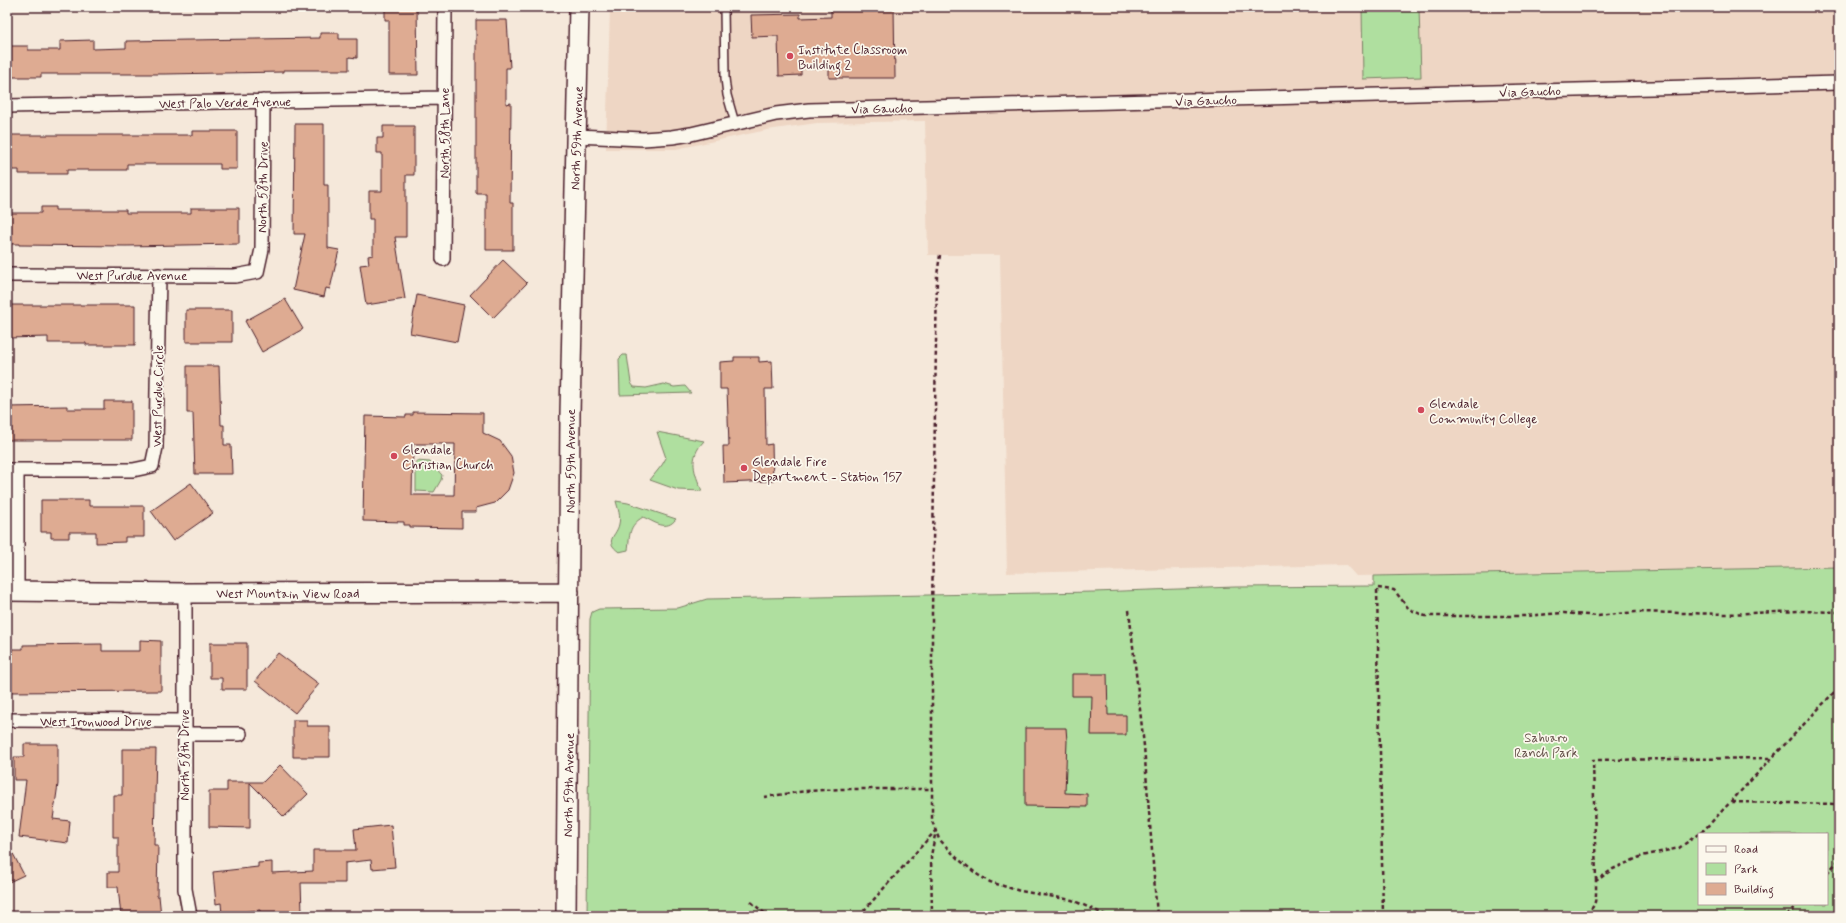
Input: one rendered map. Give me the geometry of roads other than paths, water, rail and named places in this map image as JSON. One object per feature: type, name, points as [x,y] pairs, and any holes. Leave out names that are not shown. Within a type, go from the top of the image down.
[{"type":"main road","name":"North 59th Avenue","points":[[566,916],[570,386],[579,7]]},
{"type":"main road","name":"West Mountain View Road","points":[[12,591],[185,593],[569,592]]},
{"type":"street","name":"North 58th Lane","points":[[443,259],[445,7]]},
{"type":"street","name":"Via Gaucho","points":[[576,136],[644,139],[672,137],[776,114],[809,110],[1839,83]]},
{"type":"street","name":"West Palo Verde Avenue","points":[[7,106],[444,98]]},
{"type":"street","name":"North 58th Drive","points":[[257,272],[262,249],[263,101]]},
{"type":"street","name":"West Purdue Avenue","points":[[7,275],[235,276],[257,272]]},
{"type":"street","name":"West Purdue Circle","points":[[12,470],[133,470],[152,466],[156,447],[159,276]]},
{"type":"street","points":[[12,470],[12,591]]},
{"type":"street","name":"North 58th Drive","points":[[185,593],[185,889],[190,916]]},
{"type":"street","name":"West Ironwood Drive","points":[[7,720],[184,728],[240,734]]},
{"type":"lane","points":[[724,7],[725,78],[735,123]]},
{"type":"place","name":"Institute Classroom Building 2","points":[[790,56]]},
{"type":"place","name":"Glendale Community College","points":[[1421,410]]},
{"type":"place","name":"Glendale Christian Church","points":[[394,456]]},
{"type":"place","name":"Glendale Fire Department - Station 157","points":[[744,468]]},
{"type":"park label","name":"Sahuaro Ranch Park","points":[[1546,744]]}]
